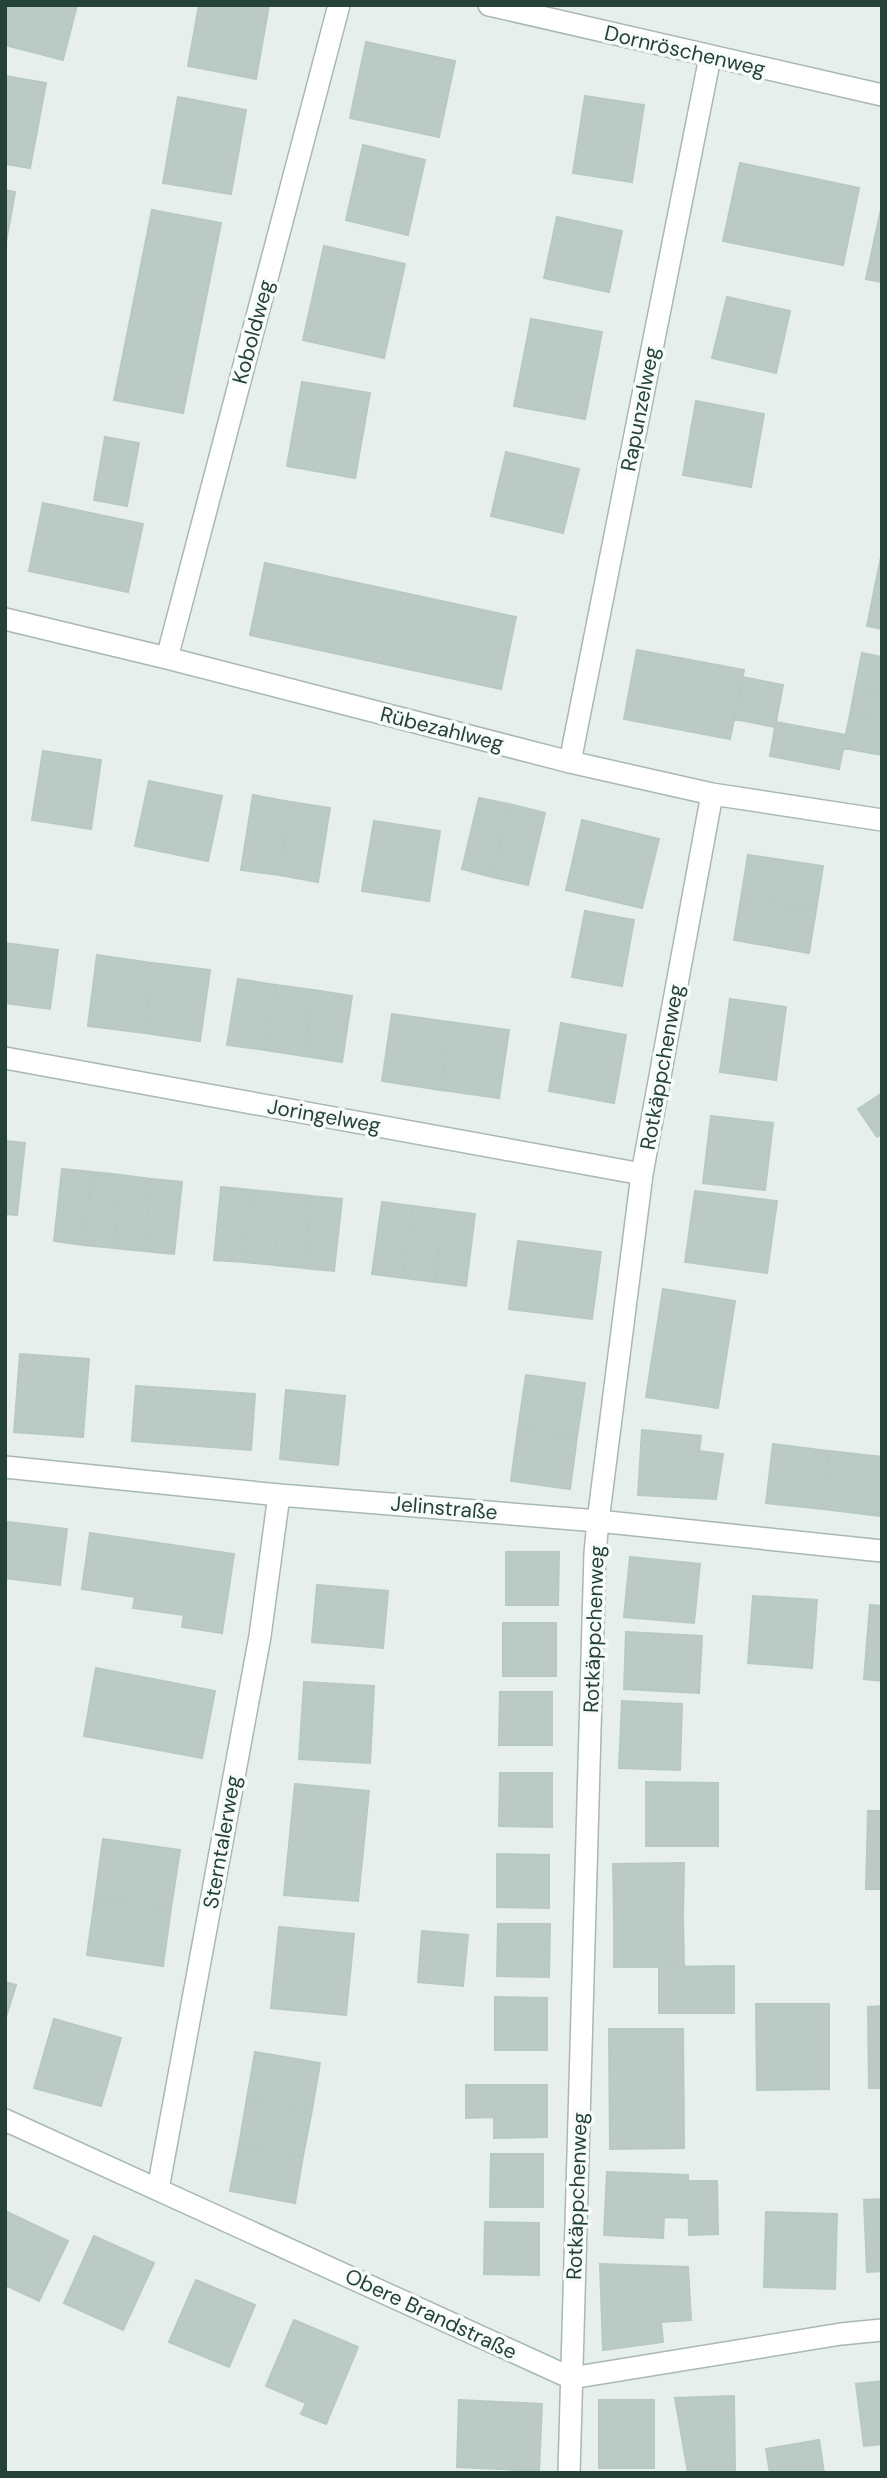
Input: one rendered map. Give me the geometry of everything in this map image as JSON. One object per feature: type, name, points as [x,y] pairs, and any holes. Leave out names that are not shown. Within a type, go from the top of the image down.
[{"type":"street","name":"Koboldweg","points":[[167,658],[338,5]]},
{"type":"street","name":"Dornröschenweg","points":[[489,5],[882,95]]},
{"type":"street","name":"Rapunzelweg","points":[[570,762],[710,57]]},
{"type":"street","name":"Rübezahlweg","points":[[5,619],[570,762],[712,794],[882,820]]},
{"type":"street","name":"Rotkäppchenweg","points":[[569,2473],[598,1521],[642,1174],[712,794]]},
{"type":"street","name":"Joringelweg","points":[[5,1058],[642,1174]]},
{"type":"street","name":"Jelinstraße","points":[[5,1467],[598,1521],[882,1551]]},
{"type":"street","name":"Sterntalerweg","points":[[158,2189],[260,1636],[279,1494]]},
{"type":"street","name":"Obere Brandstraße","points":[[5,2120],[571,2378]]},
{"type":"street","points":[[571,2378],[841,2334],[882,2330]]},
{"type":"building","points":[[5,5],[77,5],[63,60],[5,45]]},
{"type":"building","points":[[199,5],[269,5],[256,79],[188,66]]},
{"type":"building","points":[[366,42],[455,61],[439,137],[350,118]]},
{"type":"building","points":[[5,76],[46,83],[30,168],[5,164]]},
{"type":"building","points":[[585,96],[644,105],[632,182],[573,173]]},
{"type":"building","points":[[178,97],[246,110],[231,194],[163,183]]},
{"type":"building","points":[[363,145],[425,160],[408,235],[346,220]]},
{"type":"building","points":[[740,163],[859,188],[843,265],[723,241]]},
{"type":"building","points":[[5,190],[15,192],[5,248]]},
{"type":"building","points":[[882,209],[882,282],[866,279]]},
{"type":"building","points":[[152,210],[221,223],[183,413],[114,400]]},
{"type":"building","points":[[557,217],[622,231],[609,292],[544,278]]},
{"type":"building","points":[[324,246],[405,264],[384,358],[303,340]]},
{"type":"building","points":[[727,297],[790,311],[776,373],[712,358]]},
{"type":"building","points":[[531,319],[602,332],[585,419],[514,406]]},
{"type":"building","points":[[302,382],[370,393],[355,478],[287,466]]},
{"type":"building","points":[[696,401],[764,414],[751,487],[683,475]]},
{"type":"building","points":[[105,437],[139,443],[127,506],[94,500]]},
{"type":"building","points":[[506,452],[579,469],[563,533],[491,516]]},
{"type":"building","points":[[43,503],[143,524],[128,592],[29,571]]},
{"type":"building","points":[[882,552],[882,629],[867,626]]},
{"type":"building","points":[[265,563],[516,617],[501,689],[250,635]]},
{"type":"building","points":[[637,650],[744,670],[730,739],[624,719]]},
{"type":"building","points":[[862,653],[882,657],[882,693],[855,688]]},
{"type":"building","points":[[742,677],[783,685],[775,727],[734,719]]},
{"type":"building","points":[[855,688],[882,693],[882,721],[850,715]]},
{"type":"building","points":[[850,715],[882,721],[882,755],[843,748]]},
{"type":"building","points":[[776,722],[846,735],[839,769],[770,756]]},
{"type":"building","points":[[43,751],[101,760],[91,829],[32,820]]},
{"type":"building","points":[[149,781],[222,796],[208,861],[135,846]]},
{"type":"building","points":[[253,795],[291,802],[279,875],[241,870]]},
{"type":"building","points":[[479,798],[509,804],[492,877],[462,869]]},
{"type":"building","points":[[291,802],[330,808],[318,882],[279,875]]},
{"type":"building","points":[[509,804],[545,813],[528,885],[492,877]]},
{"type":"building","points":[[582,820],[659,839],[642,908],[566,890]]},
{"type":"building","points":[[374,821],[440,831],[429,901],[362,891]]},
{"type":"building","points":[[748,855],[823,866],[816,910],[741,898]]},
{"type":"building","points":[[741,898],[816,910],[809,953],[734,940]]},
{"type":"building","points":[[585,911],[634,920],[622,986],[572,977]]},
{"type":"building","points":[[5,943],[58,950],[50,1009],[5,1003]]},
{"type":"building","points":[[97,955],[153,963],[144,1033],[88,1026]]},
{"type":"building","points":[[153,963],[210,970],[200,1041],[144,1033]]},
{"type":"building","points":[[238,979],[276,985],[265,1050],[227,1045]]},
{"type":"building","points":[[276,985],[314,990],[304,1056],[265,1050]]},
{"type":"building","points":[[314,990],[352,996],[342,1062],[304,1056]]},
{"type":"building","points":[[730,999],[786,1007],[776,1080],[720,1072]]},
{"type":"building","points":[[392,1014],[450,1022],[441,1090],[382,1081]]},
{"type":"building","points":[[450,1022],[509,1030],[499,1098],[441,1090]]},
{"type":"building","points":[[561,1023],[626,1035],[614,1103],[549,1091]]},
{"type":"building","points":[[881,1094],[882,1134],[877,1137],[858,1109]]},
{"type":"building","points":[[711,1116],[773,1123],[765,1190],[703,1183]]},
{"type":"building","points":[[5,1141],[25,1143],[17,1215],[5,1214]]},
{"type":"building","points":[[62,1169],[92,1172],[84,1245],[54,1241]]},
{"type":"building","points":[[92,1172],[121,1175],[114,1248],[84,1245]]},
{"type":"building","points":[[121,1175],[152,1179],[144,1251],[114,1248]]},
{"type":"building","points":[[152,1179],[182,1182],[174,1254],[144,1251]]},
{"type":"building","points":[[221,1187],[251,1190],[244,1262],[214,1260]]},
{"type":"building","points":[[251,1190],[282,1193],[274,1265],[244,1262]]},
{"type":"building","points":[[695,1191],[777,1201],[767,1273],[685,1262]]},
{"type":"building","points":[[282,1193],[311,1196],[304,1268],[274,1265]]},
{"type":"building","points":[[311,1196],[342,1199],[334,1271],[304,1268]]},
{"type":"building","points":[[382,1202],[413,1206],[403,1278],[372,1274]]},
{"type":"building","points":[[413,1206],[444,1210],[435,1282],[403,1278]]},
{"type":"building","points":[[444,1210],[475,1214],[466,1286],[435,1282]]},
{"type":"building","points":[[518,1241],[601,1252],[592,1319],[509,1309]]},
{"type":"building","points":[[663,1289],[735,1301],[718,1408],[646,1397]]},
{"type":"building","points":[[20,1354],[89,1359],[83,1437],[14,1432]]},
{"type":"building","points":[[526,1375],[585,1383],[577,1437],[518,1429]]},
{"type":"building","points":[[136,1386],[255,1394],[251,1450],[132,1441]]},
{"type":"building","points":[[286,1390],[345,1396],[338,1465],[280,1459]]},
{"type":"building","points":[[518,1429],[577,1437],[570,1489],[511,1481]]},
{"type":"building","points":[[642,1430],[701,1436],[699,1451],[723,1454],[716,1499],[638,1495]]},
{"type":"building","points":[[773,1444],[829,1451],[822,1509],[766,1503]]},
{"type":"building","points":[[829,1451],[882,1457],[879,1516],[822,1509]]},
{"type":"building","points":[[8,1522],[67,1529],[60,1585],[5,1578]]},
{"type":"building","points":[[90,1533],[234,1554],[222,1633],[182,1627],[184,1615],[133,1608],[135,1597],[82,1589]]},
{"type":"building","points":[[506,1552],[559,1552],[558,1605],[506,1605]]},
{"type":"building","points":[[630,1557],[700,1564],[694,1623],[624,1617]]},
{"type":"building","points":[[317,1585],[388,1591],[383,1648],[312,1642]]},
{"type":"building","points":[[753,1596],[817,1600],[812,1668],[748,1663]]},
{"type":"building","points":[[870,1605],[882,1606],[882,1681],[864,1679]]},
{"type":"building","points":[[503,1623],[556,1623],[556,1676],[503,1676]]},
{"type":"building","points":[[626,1632],[702,1636],[699,1693],[624,1689]]},
{"type":"building","points":[[96,1668],[215,1691],[202,1758],[84,1736]]},
{"type":"building","points":[[304,1682],[374,1686],[370,1763],[299,1759]]},
{"type":"building","points":[[500,1692],[552,1692],[552,1745],[499,1745]]},
{"type":"building","points":[[622,1701],[682,1704],[680,1770],[619,1768]]},
{"type":"building","points":[[500,1773],[552,1773],[552,1827],[499,1826]]},
{"type":"building","points":[[646,1782],[718,1783],[718,1846],[646,1846]]},
{"type":"building","points":[[295,1784],[369,1791],[358,1901],[284,1895]]},
{"type":"building","points":[[868,1811],[882,1811],[882,1889],[866,1889]]},
{"type":"building","points":[[103,1839],[180,1850],[171,1908],[95,1898]]},
{"type":"building","points":[[497,1854],[549,1855],[549,1908],[497,1907]]},
{"type":"building","points":[[684,1863],[683,1917],[614,1917],[613,1864]]},
{"type":"building","points":[[95,1898],[171,1908],[163,1966],[87,1955]]},
{"type":"building","points":[[614,1917],[683,1917],[684,1967],[614,1967]]},
{"type":"building","points":[[498,1924],[550,1924],[549,1977],[497,1976]]},
{"type":"building","points":[[279,1927],[354,1934],[346,2015],[271,2008]]},
{"type":"building","points":[[422,1931],[468,1935],[463,1986],[418,1982]]},
{"type":"building","points":[[734,1966],[734,2013],[659,2013],[659,1967]]},
{"type":"building","points":[[5,1982],[16,1985],[5,2020]]},
{"type":"building","points":[[495,1997],[547,1998],[547,2050],[495,2050]]},
{"type":"building","points":[[756,2004],[829,2004],[829,2089],[757,2090]]},
{"type":"building","points":[[882,2006],[882,2088],[869,2088],[868,2007]]},
{"type":"building","points":[[54,2019],[121,2038],[101,2106],[34,2088]]},
{"type":"building","points":[[609,2029],[683,2029],[684,2148],[610,2149]]},
{"type":"building","points":[[255,2052],[320,2063],[312,2110],[247,2098]]},
{"type":"building","points":[[466,2085],[547,2085],[547,2137],[494,2138],[494,2117],[466,2118]]},
{"type":"building","points":[[247,2098],[312,2110],[303,2156],[239,2145]]},
{"type":"building","points":[[239,2145],[303,2156],[295,2203],[230,2191]]},
{"type":"building","points":[[491,2154],[543,2154],[543,2207],[490,2207]]},
{"type":"building","points":[[607,2172],[688,2175],[688,2218],[664,2217],[663,2238],[604,2235]]},
{"type":"building","points":[[688,2181],[717,2181],[718,2234],[689,2235]]},
{"type":"building","points":[[882,2199],[882,2271],[867,2272],[864,2200]]},
{"type":"building","points":[[5,2211],[68,2241],[39,2301],[5,2285]]},
{"type":"building","points":[[766,2212],[837,2214],[835,2289],[764,2287]]},
{"type":"building","points":[[485,2222],[539,2223],[539,2275],[484,2274]]},
{"type":"building","points":[[94,2236],[154,2263],[123,2330],[64,2303]]},
{"type":"building","points":[[600,2264],[688,2267],[691,2320],[661,2322],[663,2342],[603,2350]]},
{"type":"building","points":[[196,2280],[255,2305],[229,2367],[169,2342]]},
{"type":"building","points":[[294,2320],[358,2347],[326,2424],[301,2414],[306,2403],[266,2386]]},
{"type":"building","points":[[882,2381],[882,2444],[864,2446],[856,2384]]},
{"type":"building","points":[[734,2396],[735,2473],[688,2473],[675,2398]]},
{"type":"building","points":[[459,2400],[542,2404],[539,2471],[457,2467]]},
{"type":"building","points":[[599,2400],[654,2400],[654,2468],[599,2468]]},
{"type":"building","points":[[819,2440],[824,2473],[770,2473],[766,2449]]}]
